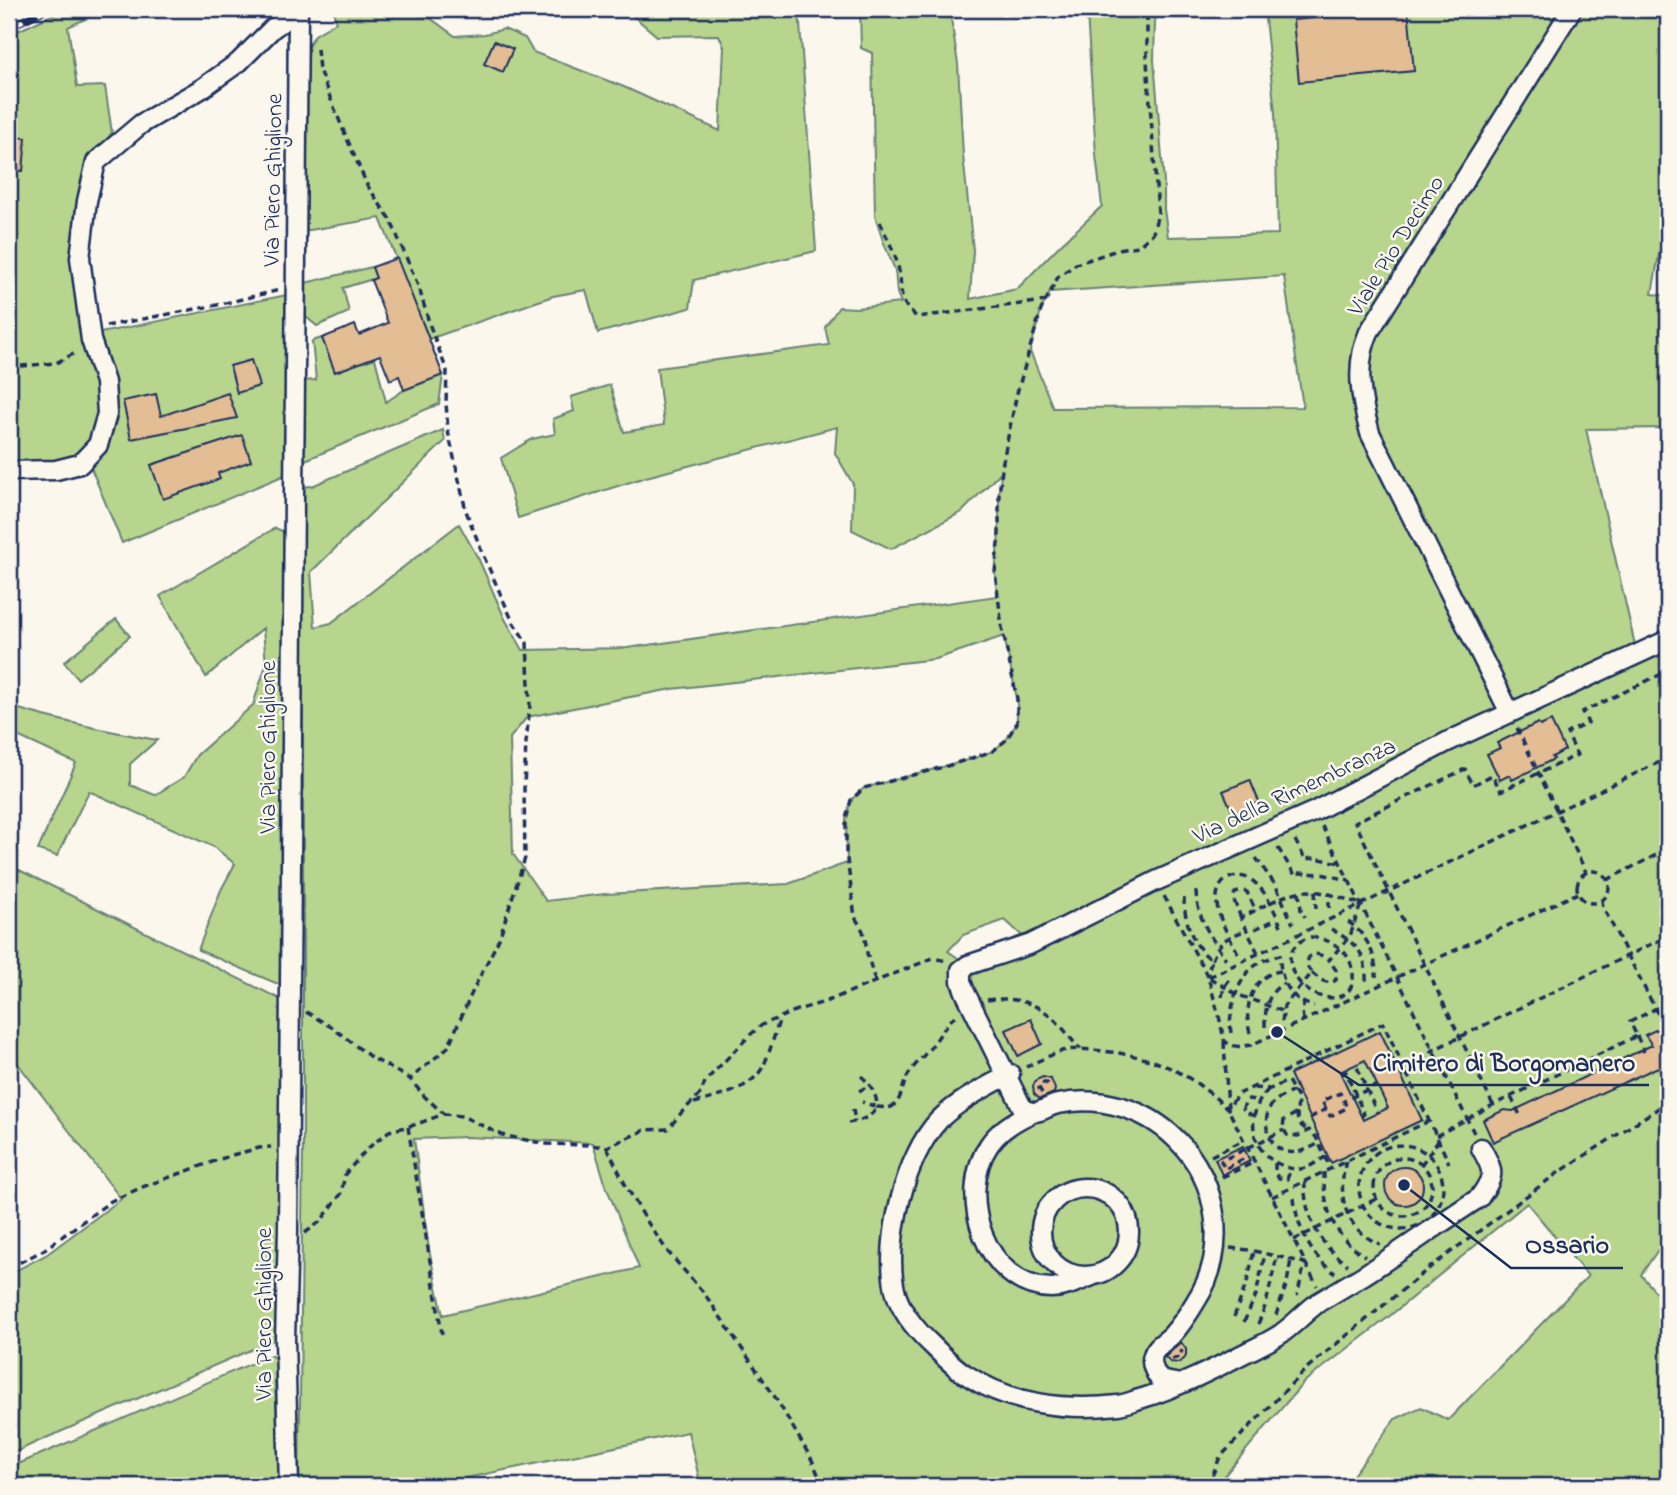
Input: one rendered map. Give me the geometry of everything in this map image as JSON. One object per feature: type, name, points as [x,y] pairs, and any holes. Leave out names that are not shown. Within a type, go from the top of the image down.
[{"type":"street","name":"Viale Pio Decimo","points":[[1510,713],[1370,433],[1363,408],[1360,377],[1363,346],[1369,332],[1572,9]]},
{"type":"street","name":"Via Piero Ghiglione","points":[[289,1486],[285,1340],[289,1146],[298,10]]},
{"type":"street","points":[[9,471],[56,470],[80,464],[98,445],[107,414],[105,382],[91,341],[80,258],[87,201],[96,162],[141,124],[201,89],[239,62],[274,27],[298,10]]},
{"type":"street","name":"Via della Rimembranza","points":[[968,965],[1031,944],[1156,881],[1315,811],[1447,742],[1668,640]]},
{"type":"street","points":[[968,965],[963,967],[961,973],[968,998],[1023,1110],[1032,1113]]},
{"type":"street","points":[[1008,1075],[960,1103],[939,1121],[925,1140],[913,1164],[900,1204],[892,1259],[895,1291],[902,1308],[928,1342],[964,1373],[985,1386],[1034,1404],[1121,1405],[1180,1384],[1282,1333],[1324,1299],[1479,1198],[1491,1181],[1492,1170],[1481,1148]]},
{"type":"street","points":[[1093,1276],[1077,1276],[1063,1271],[1051,1261],[1043,1248],[1043,1217],[1060,1195],[1072,1189],[1099,1190],[1111,1196],[1121,1206],[1127,1219],[1129,1232],[1126,1247],[1119,1261],[1107,1271],[1068,1286],[1050,1288],[1033,1285],[1005,1269],[992,1254],[977,1216],[978,1175],[989,1145],[1010,1125],[1053,1104],[1079,1101],[1110,1103],[1130,1110],[1160,1124],[1172,1134],[1188,1150],[1201,1170],[1215,1210],[1216,1232],[1211,1266],[1197,1300],[1171,1335],[1159,1345],[1153,1354],[1152,1362],[1160,1380],[1180,1384]]},
{"type":"path","points":[[909,9],[972,13],[1049,9]]},
{"type":"path","points":[[875,981],[863,931],[855,917],[846,852],[846,819],[851,800],[864,788],[993,751],[1006,740],[1017,723],[1017,699],[1002,627],[995,572],[1003,461],[1012,415],[1041,310],[1058,277],[1076,264],[1123,248],[1139,246],[1153,233],[1158,213],[1147,61],[1147,18],[1151,9]]},
{"type":"path","points":[[317,47],[319,70],[347,138],[367,185],[391,222],[419,288],[447,371],[448,431],[466,511],[513,622],[527,643],[530,705],[524,789],[525,858],[499,939],[448,1047],[410,1079]]},
{"type":"path","points":[[880,222],[899,271],[901,293],[907,310],[917,317],[1045,301]]},
{"type":"path","points":[[9,367],[56,363],[75,354],[91,341],[96,332],[106,326],[217,305],[295,286]]},
{"type":"path","points":[[1493,1105],[1355,822],[1465,769],[1472,785],[1492,775],[1501,791],[1577,755],[1567,733],[1588,723],[1583,712],[1668,671]]},
{"type":"path","points":[[1510,713],[1586,872]]},
{"type":"path","points":[[1208,977],[1668,758]]},
{"type":"path","points":[[1315,811],[1481,1148]]},
{"type":"path","points":[[1295,840],[1304,859],[1315,858],[1341,863]]},
{"type":"path","points":[[1278,848],[1295,875],[1321,874],[1349,880]]},
{"type":"path","points":[[1607,880],[1668,849]]},
{"type":"path","points":[[1256,858],[1270,875],[1293,924]]},
{"type":"path","points":[[1596,871],[1607,880],[1609,889],[1602,900],[1589,902],[1578,893],[1579,878],[1586,872],[1596,871]]},
{"type":"path","points":[[1238,953],[1217,905],[1217,894],[1225,881],[1243,877],[1250,880],[1264,893],[1281,926]]},
{"type":"path","points":[[1156,881],[1208,977],[1224,1040],[1228,1109]]},
{"type":"path","points":[[1196,891],[1198,910],[1204,924],[1226,959]]},
{"type":"path","points":[[1241,918],[1299,892],[1315,891],[1361,904]]},
{"type":"path","points":[[1315,891],[1316,909]]},
{"type":"path","points":[[1256,911],[1247,892],[1235,893],[1234,904],[1258,953]]},
{"type":"path","points":[[1299,892],[1304,917]]},
{"type":"path","points":[[1224,1040],[1227,1044],[1236,1046],[1251,1045],[1578,893]]},
{"type":"path","points":[[1329,894],[1329,908]]},
{"type":"path","points":[[1184,898],[1190,931],[1205,955],[1212,960]]},
{"type":"path","points":[[1602,900],[1664,1026]]},
{"type":"path","points":[[1329,960],[1355,926],[1361,904]]},
{"type":"path","points":[[1255,929],[1278,919]]},
{"type":"path","points":[[1348,922],[1355,926],[1371,950],[1376,963],[1376,977]]},
{"type":"path","points":[[1331,929],[1358,947],[1366,966],[1366,981]]},
{"type":"path","points":[[1208,977],[1218,947],[1230,936],[1247,930]]},
{"type":"path","points":[[1400,1073],[1433,1050],[1668,936]]},
{"type":"path","points":[[1322,938],[1347,956],[1352,967],[1352,984],[1348,991],[1340,996],[1328,997],[1316,995],[1301,985],[1294,976],[1290,963],[1295,946],[1306,939],[1322,938]]},
{"type":"path","points":[[1266,950],[1269,958]]},
{"type":"path","points":[[1231,1033],[1231,1013],[1236,994],[1247,973],[1269,958],[1280,955],[1280,971],[1285,983],[1304,1003],[1314,1006]]},
{"type":"path","points":[[1311,955],[1322,955],[1329,960],[1336,970],[1336,980],[1321,980],[1308,968],[1308,958],[1311,955]]},
{"type":"path","points":[[288,1247],[321,1221],[341,1194],[345,1174],[367,1149],[389,1131],[444,1114],[461,1116],[502,1135],[545,1144],[607,1147],[645,1130],[668,1129],[701,1093],[705,1082],[713,1073],[762,1025],[933,958],[968,965]]},
{"type":"path","points":[[1250,1033],[1248,1011],[1254,988],[1263,978],[1280,971]]},
{"type":"path","points":[[1282,1022],[1284,1006],[1311,973]]},
{"type":"path","points":[[1208,977],[1236,994],[1282,1011]]},
{"type":"path","points":[[1222,997],[1229,980]]},
{"type":"path","points":[[1265,1027],[1266,1006],[1273,993],[1285,983]]},
{"type":"path","points":[[862,1102],[877,1107],[894,1106],[901,1095],[905,1079],[968,998],[1006,998],[1035,1005],[1057,1021],[1081,1049]]},
{"type":"path","points":[[290,999],[369,1056],[410,1079],[424,1097],[444,1114]]},
{"type":"path","points":[[1644,1052],[1630,1021],[1668,1002]]},
{"type":"path","points":[[1303,1020],[1304,1003]]},
{"type":"path","points":[[692,1103],[726,1095],[754,1080],[766,1062],[781,1016]]},
{"type":"path","points":[[1228,1109],[1237,1095],[1383,1023],[1449,1163]]},
{"type":"path","points":[[1422,1166],[1437,1138],[1467,1119],[1637,1037]]},
{"type":"path","points":[[1008,1075],[1066,1050],[1081,1049],[1147,1058],[1168,1066],[1202,1086],[1228,1109],[1324,1299]]},
{"type":"path","points":[[1357,1067],[1377,1113]]},
{"type":"path","points":[[1341,1074],[1346,1072],[1364,1114],[1361,1116]]},
{"type":"path","points":[[848,1123],[870,1116],[877,1107],[877,1099],[870,1085],[861,1076]]},
{"type":"path","points":[[1325,1157],[1305,1168],[1291,1168],[1275,1163],[1266,1156],[1257,1143],[1254,1116],[1260,1101],[1270,1089],[1288,1080],[1298,1098],[1298,1121],[1317,1137],[1330,1168]]},
{"type":"path","points":[[1041,1083],[1048,1084],[1049,1091]]},
{"type":"path","points":[[859,1091],[870,1085]]},
{"type":"path","points":[[1344,1101],[1377,1085]]},
{"type":"path","points":[[1252,1088],[1270,1089]]},
{"type":"path","points":[[1294,1091],[1270,1107],[1266,1126],[1270,1137],[1276,1147],[1287,1152],[1303,1151],[1319,1143]]},
{"type":"path","points":[[1340,1093],[1347,1108],[1330,1116],[1326,1109],[1322,1101],[1340,1093]]},
{"type":"path","points":[[1511,1097],[1521,1117]]},
{"type":"path","points":[[1254,1116],[1244,1111],[1244,1103],[1249,1099],[1260,1101]]},
{"type":"path","points":[[1208,1486],[1220,1457],[1307,1368],[1439,1261],[1555,1175],[1668,1102]]},
{"type":"path","points":[[853,1109],[855,1122]]},
{"type":"path","points":[[1318,1124],[1312,1116],[1326,1109]]},
{"type":"path","points":[[1297,1113],[1284,1120],[1287,1135],[1295,1136],[1309,1130]]},
{"type":"path","points":[[1272,1197],[1429,1121]]},
{"type":"path","points":[[408,1127],[442,1334]]},
{"type":"path","points":[[1243,1160],[1225,1169],[1221,1161],[1284,1130]]},
{"type":"path","points":[[1205,1159],[1244,1140]]},
{"type":"path","points":[[1404,1145],[1429,1155],[1440,1170],[1444,1188],[1439,1206],[1427,1220],[1410,1228],[1392,1228],[1375,1220],[1363,1205],[1359,1186],[1368,1161],[1380,1147],[1404,1145]]},
{"type":"path","points":[[9,1268],[42,1251],[111,1201],[122,1196],[232,1155],[260,1148],[289,1146]]},
{"type":"path","points":[[607,1147],[646,1220],[668,1252],[704,1293],[778,1401],[812,1460],[823,1486]]},
{"type":"path","points":[[1402,1158],[1422,1166],[1429,1174],[1431,1191],[1420,1210],[1404,1216],[1383,1208],[1377,1199],[1374,1185],[1383,1166],[1402,1158]]},
{"type":"path","points":[[1346,1161],[1342,1200],[1359,1231],[1384,1245]]},
{"type":"path","points":[[1216,1180],[1255,1162]]},
{"type":"path","points":[[1275,1163],[1275,1174],[1279,1178],[1287,1179],[1291,1168]]},
{"type":"path","points":[[1324,1172],[1325,1200],[1332,1221],[1354,1248],[1374,1259]]},
{"type":"path","points":[[1305,1181],[1305,1198],[1315,1230],[1336,1257],[1350,1267]]},
{"type":"path","points":[[1294,1198],[1303,1236],[1330,1270],[1342,1278]]},
{"type":"path","points":[[1294,1240],[1377,1199]]},
{"type":"path","points":[[1224,1248],[1254,1251],[1305,1263]]},
{"type":"path","points":[[1234,1317],[1248,1279],[1254,1251]]},
{"type":"path","points":[[1244,1322],[1256,1295],[1265,1254]]},
{"type":"path","points":[[1258,1324],[1266,1304],[1277,1256]]},
{"type":"path","points":[[1276,1315],[1287,1283],[1291,1259]]},
{"type":"path","points":[[1294,1304],[1305,1263]]},
{"type":"green space","points":[[65,9],[106,9],[68,27],[77,87],[105,86],[112,133],[91,158],[77,213],[103,413],[94,444],[78,458],[56,466],[9,466],[9,35]]},
{"type":"green space","points":[[333,9],[400,9],[430,18],[455,36],[485,34],[504,29],[525,38],[533,52],[624,87],[720,131],[724,47],[719,35],[657,36],[625,9],[799,10],[816,251],[694,280],[690,308],[598,333],[586,290],[553,296],[429,339],[380,218],[304,231],[307,47],[315,35],[336,22]]},
{"type":"green space","points":[[860,9],[885,9],[951,18],[958,64],[963,155],[973,250],[970,299],[1017,289],[1102,206],[1087,13],[1158,11],[1155,21],[1154,60],[1168,237],[1278,234],[1275,113],[1264,9],[1668,9],[1668,203],[1652,294],[1668,296],[1668,428],[1586,429],[1637,654],[1668,640],[1668,1235],[1641,1275],[1668,1306],[1668,1486],[1345,1486],[1395,1419],[1421,1407],[1448,1420],[1588,1276],[1527,1203],[1386,1319],[1304,1382],[1217,1486],[701,1486],[688,1432],[466,1478],[466,1486],[299,1486],[303,1142],[302,487],[312,486],[443,430],[445,441],[311,572],[315,627],[331,623],[459,524],[523,650],[627,648],[997,596],[995,572],[1001,472],[962,512],[891,549],[852,530],[853,484],[835,453],[837,427],[646,477],[518,518],[501,458],[532,439],[555,434],[553,419],[574,411],[571,397],[610,385],[624,432],[664,425],[657,368],[829,345],[825,327],[839,307],[901,303],[897,293],[895,270],[875,215],[872,53],[861,48]],"holes":[[[1284,276],[1303,407],[1053,408],[1030,351],[1041,310],[1050,292]],[[1004,636],[1017,699],[1017,723],[1006,740],[993,751],[864,788],[851,800],[846,819],[847,863],[788,884],[605,894],[546,901],[513,854],[510,738],[527,717],[672,689],[936,659]],[[1005,920],[1031,944],[968,965],[948,951],[963,935]],[[467,1137],[593,1143],[606,1186],[639,1268],[443,1315],[429,1250],[414,1139]]]},
{"type":"green space","points":[[372,267],[376,278],[343,288],[349,312],[317,326],[306,317],[305,283]]},
{"type":"green space","points":[[287,295],[285,475],[122,543],[89,463],[108,432],[116,401],[100,333]]},
{"type":"green space","points":[[322,338],[335,372],[375,358],[386,402],[404,390],[443,375],[439,404],[303,461],[303,381],[316,380],[312,341]]},
{"type":"green space","points":[[275,528],[287,533],[285,987],[198,950],[221,890],[235,864],[214,847],[89,791],[57,856],[38,850],[76,763],[9,732],[9,706],[82,725],[157,740],[130,764],[130,785],[155,795],[184,777],[197,755],[253,705],[266,665],[263,628],[206,677],[160,596]]},
{"type":"green space","points":[[116,619],[130,636],[78,679],[64,662]]},
{"type":"green space","points":[[9,865],[286,1002],[280,1333],[276,1339],[9,1455],[9,1274],[46,1255],[121,1199],[9,1052]]},
{"type":"green space","points":[[271,1355],[277,1361],[275,1381],[280,1486],[9,1486],[9,1468]]},
{"type":"building","points":[[1408,9],[1414,71],[1299,82],[1293,20]]},
{"type":"building","points":[[494,41],[513,49],[503,72],[484,64]]},
{"type":"building","points":[[9,136],[26,138],[23,171],[9,169]]},
{"type":"building","points":[[397,258],[443,375],[404,390],[399,376],[390,380],[380,355],[335,372],[322,338],[355,325],[359,335],[388,323],[371,280],[376,278],[372,267]]},
{"type":"building","points":[[251,360],[259,386],[237,393],[230,366]]},
{"type":"building","points":[[228,393],[237,418],[131,439],[123,401],[156,394],[161,416]]},
{"type":"building","points":[[242,435],[251,461],[218,473],[220,479],[163,499],[151,465]]},
{"type":"building","points":[[1551,721],[1565,750],[1552,757],[1554,759],[1512,780],[1510,775],[1500,780],[1487,754],[1500,748],[1497,743],[1538,723],[1540,726]]},
{"type":"building","points":[[1250,780],[1259,802],[1233,813],[1223,791]]},
{"type":"building","points":[[1031,1019],[1042,1044],[1018,1056],[1006,1030]]},
{"type":"building","points":[[1668,1024],[1668,1081],[1658,1067],[1493,1142],[1483,1120],[1504,1110],[1513,1111],[1652,1045],[1645,1035]]},
{"type":"building","points":[[1380,1031],[1422,1120],[1331,1163],[1290,1074]],"holes":[[[1365,1060],[1388,1108],[1363,1120],[1340,1072]]]},
{"type":"building","points":[[1043,1077],[1051,1079],[1055,1089],[1054,1093],[1040,1099],[1034,1094],[1033,1086],[1036,1080]]},
{"type":"building","points":[[1243,1146],[1250,1161],[1222,1175],[1215,1159]]},
{"type":"building","points":[[1404,1167],[1418,1172],[1423,1186],[1418,1200],[1404,1205],[1390,1200],[1385,1186],[1390,1172]]},
{"type":"building","points":[[1181,1342],[1186,1349],[1186,1356],[1178,1363],[1170,1362],[1165,1357]]},
{"type":"railway","points":[[9,27],[47,9]]},
{"type":"place","name":"Cimitero di Borgomanero","points":[[1277,1032]]},
{"type":"place","name":"Ossario","points":[[1404,1185]]}]
